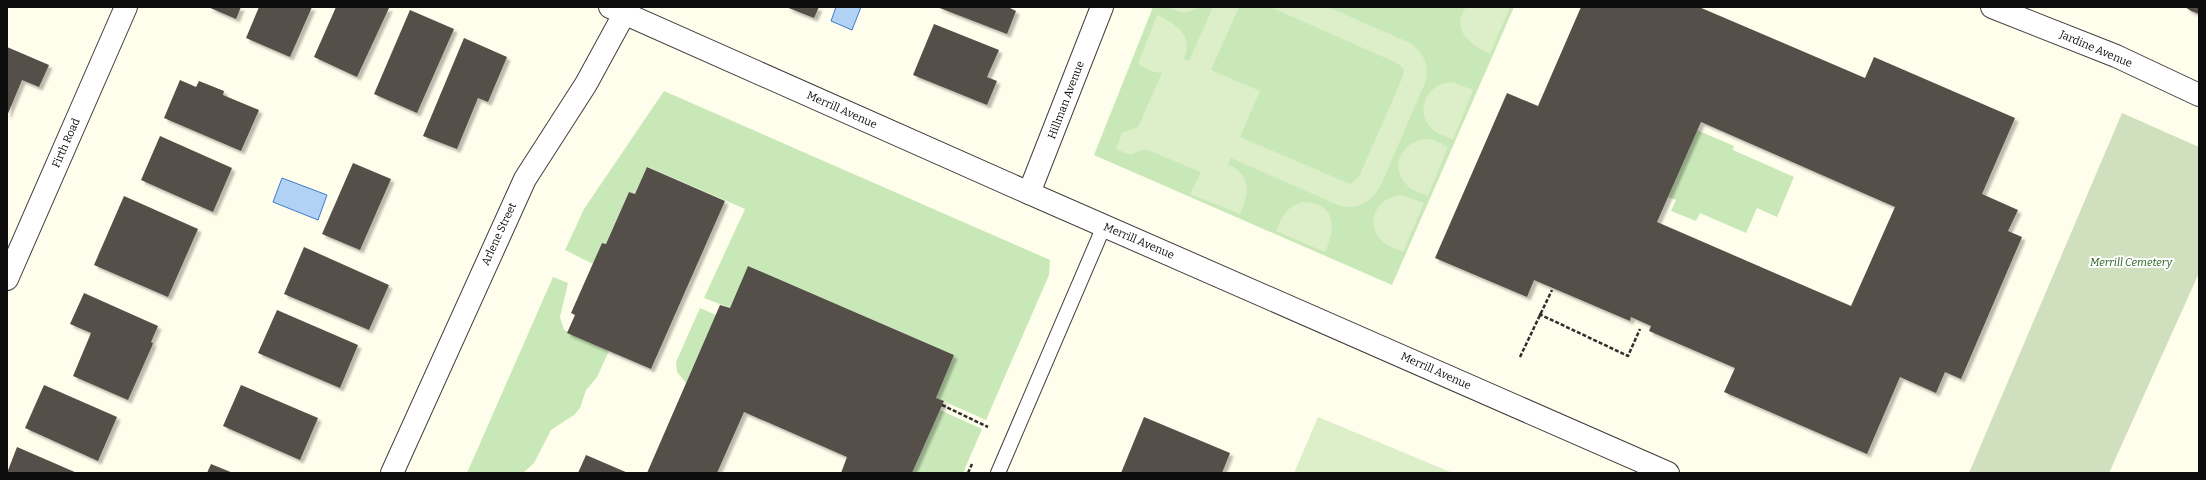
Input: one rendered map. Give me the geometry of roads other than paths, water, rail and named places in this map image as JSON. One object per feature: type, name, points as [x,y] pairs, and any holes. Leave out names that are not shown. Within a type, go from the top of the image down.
[{"type":"street","name":"Firth Road","points":[[7,279],[14,241],[126,7]]},
{"type":"street","name":"Hillman Avenue","points":[[1029,193],[1102,7]]},
{"type":"street","name":"Jardine Avenue","points":[[1992,7],[2116,56],[2199,95]]},
{"type":"street","name":"Merrill Avenue","points":[[621,9],[1029,193],[1668,473]]},
{"type":"street","name":"Arlene Street","points":[[392,473],[525,179],[586,84],[621,9]]},
{"type":"lane","points":[[998,473],[1104,226]]},
{"type":"water","points":[[836,7],[861,7],[852,30],[831,21]]},
{"type":"water","points":[[282,178],[327,195],[318,220],[273,202]]},
{"type":"park label","name":"Merrill Cemetery","points":[[2131,262]]}]
